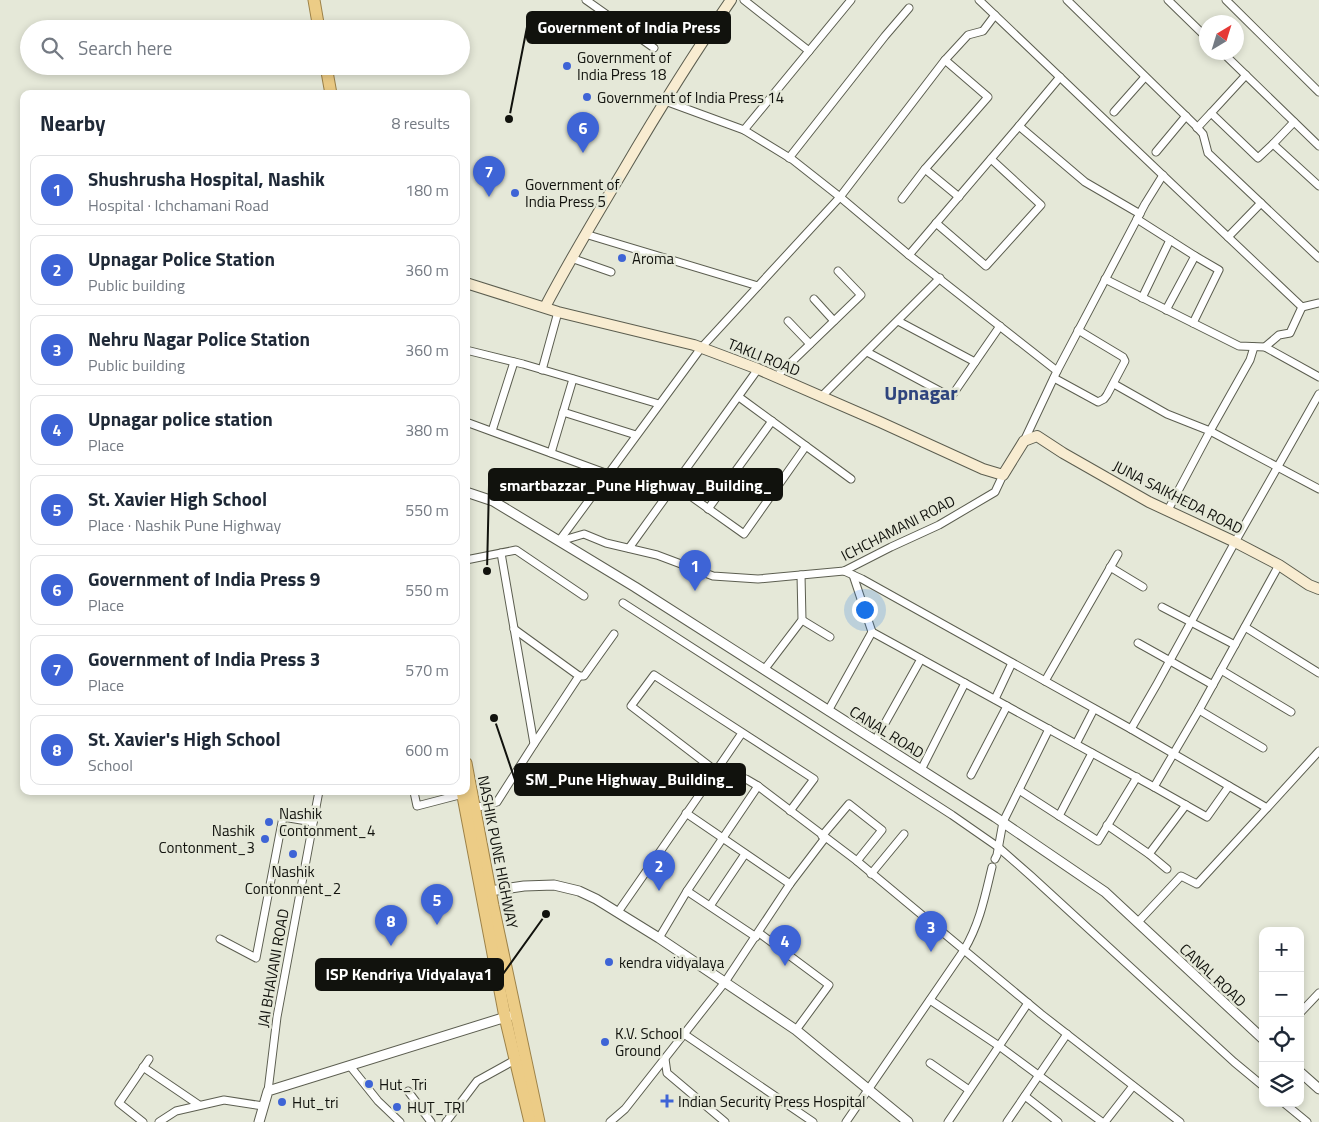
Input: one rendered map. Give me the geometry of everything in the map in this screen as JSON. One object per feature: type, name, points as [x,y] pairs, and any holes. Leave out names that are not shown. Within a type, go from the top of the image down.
[{"type":"highway","points":[[314,0],[317,20]]},
{"type":"highway","points":[[322,0],[325,20]]},
{"type":"highway","points":[[328,75],[330,90]]},
{"type":"highway","points":[[335,75],[337,90]]},
{"type":"highway","name":"NASHIK PUNE HIGHWAY","points":[[470,783],[490,891],[515,1060],[530,1122]]},
{"type":"highway","name":"NASHIK PUNE HIGHWAY","points":[[463,795],[510,1016],[539,1122]]},
{"type":"main road","points":[[545,308],[571,258],[665,101],[696,50],[731,0]]},
{"type":"main road","name":"TAKLI ROAD","points":[[470,284],[558,312],[694,345],[758,369],[983,469],[1003,475]]},
{"type":"main road","name":"JUNA SAIKHEDA ROAD","points":[[1024,441],[1037,436],[1149,502],[1235,542],[1319,589]]},
{"type":"main road","points":[[1003,475],[1024,441]]},
{"type":"street","points":[[586,0],[654,48]]},
{"type":"street","points":[[744,0],[809,51]]},
{"type":"street","points":[[744,130],[851,0]]},
{"type":"street","points":[[979,0],[1302,306]]},
{"type":"street","points":[[1067,0],[1198,128],[1203,134],[1208,153],[1319,258]]},
{"type":"street","points":[[1168,0],[1199,30]]},
{"type":"street","points":[[1226,0],[1319,92]]},
{"type":"street","points":[[789,158],[909,8]]},
{"type":"street","points":[[559,541],[701,348],[840,197],[945,60],[968,35],[983,31],[995,15]]},
{"type":"street","points":[[902,199],[925,169],[988,97],[945,60]]},
{"type":"street","points":[[1230,60],[1319,146]]},
{"type":"street","points":[[1198,128],[1246,75]]},
{"type":"street","points":[[909,254],[1060,77]]},
{"type":"street","points":[[1114,112],[1146,77]]},
{"type":"street","points":[[665,101],[744,130],[789,158],[1000,326],[1055,374],[1098,402],[1104,399],[1114,384],[1125,361],[1123,357],[1078,330]]},
{"type":"street","points":[[1211,113],[1258,158],[1294,122]]},
{"type":"street","points":[[1156,152],[1186,116]]},
{"type":"street","points":[[1019,126],[1085,182],[1170,240],[1219,270],[1193,323]]},
{"type":"street","points":[[1273,144],[1319,186]]},
{"type":"street","points":[[936,224],[986,266],[1042,205],[991,159]]},
{"type":"street","points":[[925,169],[959,197]]},
{"type":"street","points":[[1024,441],[1055,374],[1162,175]]},
{"type":"street","points":[[1228,237],[1261,203]]},
{"type":"street","points":[[585,234],[758,286]]},
{"type":"street","points":[[1142,298],[1170,240]]},
{"type":"street","points":[[1166,310],[1195,256]]},
{"type":"street","points":[[571,258],[611,272]]},
{"type":"street","points":[[776,377],[860,295],[838,271]]},
{"type":"street","points":[[822,397],[940,278]]},
{"type":"street","points":[[1105,279],[1239,346],[1265,347],[1319,377]]},
{"type":"street","points":[[814,299],[834,321]]},
{"type":"street","points":[[1302,306],[1319,303]]},
{"type":"street","points":[[1265,347],[1279,335],[1290,333],[1302,306]]},
{"type":"street","points":[[542,370],[558,312]]},
{"type":"street","points":[[898,320],[975,362]]},
{"type":"street","points":[[788,321],[810,344]]},
{"type":"street","points":[[867,352],[951,398],[1000,326]]},
{"type":"street","points":[[1168,510],[1250,360],[1254,347]]},
{"type":"street","points":[[470,351],[659,404]]},
{"type":"street","points":[[492,431],[514,362]]},
{"type":"street","points":[[629,548],[758,369]]},
{"type":"street","points":[[551,453],[573,379]]},
{"type":"street","points":[[1114,384],[1167,414],[1210,431],[1318,487]]},
{"type":"street","points":[[1130,729],[1319,394]]},
{"type":"street","points":[[738,397],[851,479]]},
{"type":"street","points":[[563,412],[636,435]]},
{"type":"street","points":[[708,509],[772,421]]},
{"type":"street","points":[[470,423],[608,474]]},
{"type":"street","points":[[675,485],[744,534],[806,446]]},
{"type":"street","name":"ICHCHAMANI ROAD","points":[[559,541],[584,534],[606,542],[657,555],[713,576],[758,579],[844,571],[939,525],[995,492],[1003,475]]},
{"type":"street","name":"CANAL ROAD","points":[[470,493],[493,501],[634,587],[1003,822],[1105,892],[1259,1035]]},
{"type":"street","points":[[470,559],[516,550],[584,596]]},
{"type":"street","points":[[501,553],[534,744]]},
{"type":"street","points":[[1045,681],[1118,554]]},
{"type":"street","points":[[1154,787],[1246,627],[1279,565]]},
{"type":"street","points":[[1110,567],[1143,587]]},
{"type":"street","points":[[844,571],[1045,681],[1267,808]]},
{"type":"street","points":[[764,670],[802,620],[801,575]]},
{"type":"street","points":[[853,575],[872,632],[920,659],[1207,817],[1229,786]]},
{"type":"street","points":[[623,603],[944,809],[998,847],[1259,1083]]},
{"type":"street","points":[[1162,607],[1235,645]]},
{"type":"street","points":[[802,620],[830,637]]},
{"type":"street","points":[[1246,627],[1319,673]]},
{"type":"street","points":[[514,629],[579,676],[584,676],[614,634]]},
{"type":"street","points":[[828,711],[872,632]]},
{"type":"street","points":[[1138,643],[1213,684]]},
{"type":"street","points":[[875,741],[920,659]]},
{"type":"street","points":[[995,699],[1012,663]]},
{"type":"street","points":[[1221,670],[1291,712]]},
{"type":"street","points":[[790,811],[814,779],[654,675],[631,706],[716,771],[746,778],[758,786],[790,811],[856,861],[1028,1003],[1180,1122]]},
{"type":"street","points":[[475,808],[497,802],[579,676]]},
{"type":"street","points":[[921,770],[965,683]]},
{"type":"street","points":[[971,775],[1007,706]]},
{"type":"street","points":[[1076,744],[1094,709]]},
{"type":"street","points":[[1199,710],[1263,748]]},
{"type":"street","points":[[994,859],[997,855],[1003,822],[1049,729]]},
{"type":"street","points":[[618,912],[742,733]]},
{"type":"street","points":[[1138,922],[1181,876],[1196,884],[1319,751]]},
{"type":"street","points":[[1059,816],[1092,753]]},
{"type":"street","points":[[1019,790],[1098,840],[1137,777]]},
{"type":"street","points":[[659,938],[687,891],[758,786]]},
{"type":"street","name":"JAI BHAVANI ROAD","points":[[259,1122],[268,1091],[277,1017],[318,795]]},
{"type":"street","points":[[415,795],[417,806],[456,795]]},
{"type":"street","points":[[610,1122],[625,1109],[725,982],[790,884],[849,804],[882,830],[856,861]]},
{"type":"street","points":[[1149,854],[1186,805]]},
{"type":"street","points":[[686,813],[790,884]]},
{"type":"street","points":[[220,938],[256,958],[283,817],[313,822]]},
{"type":"street","points":[[1107,825],[1167,869]]},
{"type":"street","points":[[872,874],[904,834]]},
{"type":"street","points":[[710,906],[745,854]]},
{"type":"street","points":[[846,1122],[964,950],[978,921],[992,867]]},
{"type":"street","points":[[490,891],[524,886],[554,885],[579,891],[596,899],[659,938],[796,1030],[905,1121]]},
{"type":"street","points":[[687,891],[757,935],[829,985],[796,1030]]},
{"type":"street","points":[[1304,1009],[1318,995]]},
{"type":"street","points":[[930,1000],[1000,1046],[1038,1076],[1103,1122],[1132,1086]]},
{"type":"street","points":[[948,1122],[1028,1003]]},
{"type":"street","points":[[268,1091],[510,1016]]},
{"type":"street","points":[[684,1034],[813,1122]]},
{"type":"street","points":[[1007,1122],[1067,1034]]},
{"type":"street","points":[[665,1058],[667,1073],[725,1122]]},
{"type":"street","points":[[143,1122],[119,1103],[148,1059]]},
{"type":"street","points":[[446,1122],[477,1080],[515,1060]]},
{"type":"street","points":[[930,1063],[969,1090]]},
{"type":"street","points":[[350,1066],[378,1101],[400,1122]]},
{"type":"street","points":[[144,1067],[199,1105]]},
{"type":"street","points":[[1304,1076],[1319,1089]]},
{"type":"street","points":[[408,1091],[431,1122]]},
{"type":"street","points":[[1024,1096],[1058,1122]]},
{"type":"street","points":[[159,1122],[176,1111],[224,1100],[263,1106]]},
{"type":"street","points":[[1289,1107],[1307,1122]]},
{"type":"street","points":[[797,1122],[802,1114]]},
{"type":"place","name":"Government of India Press 18","points":[[567,66]]},
{"type":"place","name":"Government of India Press 14","points":[[587,97]]},
{"type":"place","name":"Government of India Press","points":[[509,119]]},
{"type":"place","name":"Government of India Press 9","points":[[583,153]]},
{"type":"place","name":"Government of India Press 5","points":[[515,193]]},
{"type":"place","name":"Government of India Press 3","points":[[489,197]]},
{"type":"place","name":"Aroma","points":[[622,258]]},
{"type":"place","name":"smartbazzar_Pune Highway_Building_","points":[[487,571]]},
{"type":"place","name":"Shushrusha Hospital, Nashik","points":[[695,591]]},
{"type":"place","name":"SM_Pune Highway_Building_","points":[[494,718]]},
{"type":"place","name":"Nashik Contonment_4","points":[[269,822]]},
{"type":"place","name":"Nashik Contonment_3","points":[[265,839]]},
{"type":"place","name":"Nashik Contonment_2","points":[[293,854]]},
{"type":"place","name":"Upnagar Police Station","points":[[659,891]]},
{"type":"place","name":"ISP Kendriya Vidyalaya1","points":[[546,914]]},
{"type":"place","name":"St. Xavier High School","points":[[437,925]]},
{"type":"place","name":"St. Xavier's High School","points":[[391,946]]},
{"type":"place","name":"Nehru Nagar Police Station","points":[[931,952]]},
{"type":"place","name":"kendra vidyalaya","points":[[609,962]]},
{"type":"place","name":"Upnagar police station","points":[[785,966]]},
{"type":"place","name":"K.V. School Ground","points":[[605,1042]]},
{"type":"place","name":"Hut_Tri","points":[[369,1084]]},
{"type":"place","name":"Indian Security Press Hospital","points":[[667,1101]]},
{"type":"place","name":"Hut_tri","points":[[282,1102]]},
{"type":"place","name":"HUT_TRI","points":[[397,1107]]},
{"type":"district","name":"Upnagar","points":[[921,392]]}]
